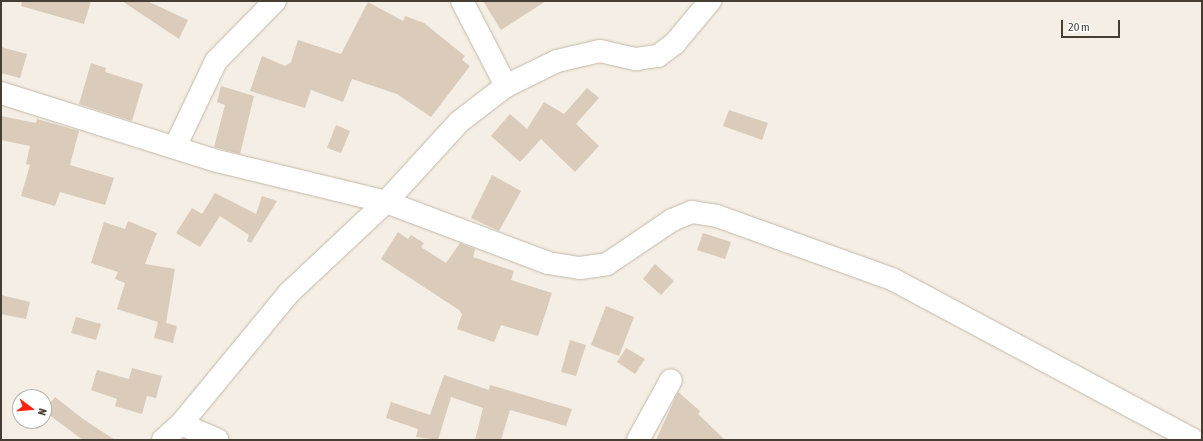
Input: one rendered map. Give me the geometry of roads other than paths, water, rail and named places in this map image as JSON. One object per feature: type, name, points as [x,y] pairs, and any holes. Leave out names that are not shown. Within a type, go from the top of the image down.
[{"type":"street","points":[[175,147],[216,60],[275,1]]},
{"type":"street","points":[[462,1],[506,86]]},
{"type":"street","points":[[163,440],[181,424],[290,292],[386,202],[459,122],[506,86],[557,60],[600,51],[636,59],[658,56],[675,43],[710,1]]},
{"type":"street","points":[[1,93],[217,161],[386,202],[548,263],[580,268],[607,264],[672,220],[692,212],[717,216],[892,279],[1193,440]]},
{"type":"street","points":[[638,440],[671,380]]},
{"type":"street","points":[[181,424],[218,440]]}]
